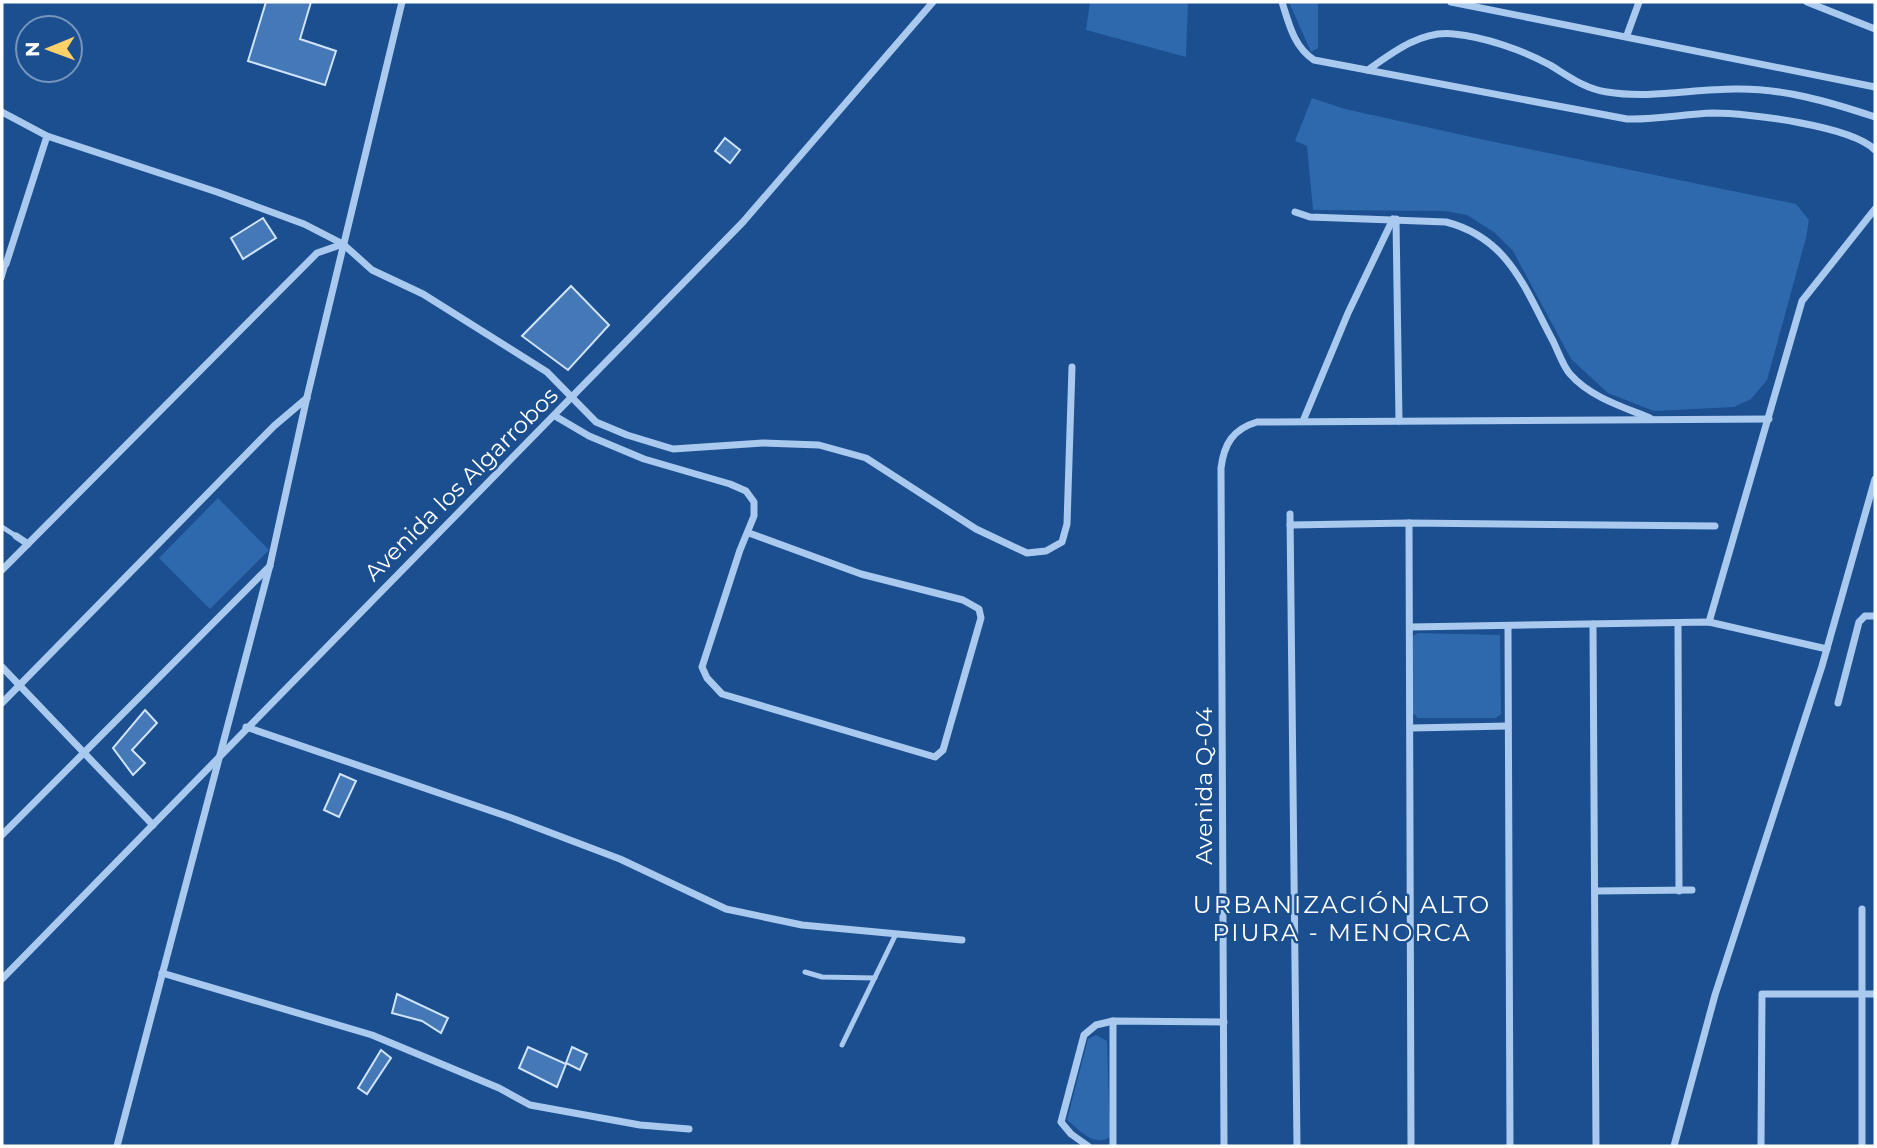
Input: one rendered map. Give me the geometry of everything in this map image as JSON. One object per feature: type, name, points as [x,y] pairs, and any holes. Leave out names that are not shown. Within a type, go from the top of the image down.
[{"type":"street","points":[[117,1146],[270,565],[307,397],[343,244],[376,121],[402,2]]},
{"type":"street","name":"Avenida los Algarrobos","points":[[2,979],[743,222],[933,2]]},
{"type":"street","points":[[1282,2],[1295,40],[1303,53],[1314,60],[1627,119],[1654,120],[1712,113],[1749,115],[1851,134],[1875,150]]},
{"type":"street","points":[[1451,2],[1627,35],[1875,87]]},
{"type":"street","points":[[1627,35],[1639,2]]},
{"type":"street","points":[[1807,2],[1875,29]]},
{"type":"street","points":[[1368,70],[1392,53],[1432,34],[1455,34],[1526,54],[1575,81],[1606,92],[1651,95],[1736,89],[1791,93],[1875,117]]},
{"type":"street","points":[[2,112],[47,136],[217,192],[304,224],[343,244],[372,270],[423,294],[547,372],[596,422],[673,449],[795,442],[866,458],[976,529],[1027,554],[1046,551],[1062,542],[1067,524],[1072,367]]},
{"type":"street","points":[[6,264],[47,136]]},
{"type":"street","points":[[1709,622],[1802,300],[1875,209]]},
{"type":"street","points":[[1294,212],[1310,217],[1446,222],[1468,228],[1491,242],[1517,272],[1570,374],[1604,399],[1654,420]]},
{"type":"street","points":[[1394,219],[1399,421]]},
{"type":"street","points":[[1303,421],[1348,313],[1394,219]]},
{"type":"street","points":[[2,570],[317,253],[343,244]]},
{"type":"street","points":[[2,703],[274,426],[307,397]]},
{"type":"street","points":[[555,416],[589,436],[644,459],[746,491],[754,502],[754,516],[740,550],[702,667],[707,678],[722,694],[935,757],[943,750],[981,618],[979,609],[963,600],[861,574],[748,533]]},
{"type":"street","name":"Avenida Q-04","points":[[1224,1146],[1221,468],[1223,454],[1230,438],[1242,426],[1257,422],[1769,419]]},
{"type":"street","points":[[1674,1146],[1715,995],[1827,649],[1875,479]]},
{"type":"street","points":[[1290,514],[1297,1146]]},
{"type":"street","points":[[1290,525],[1409,523],[1715,526]]},
{"type":"street","points":[[1409,523],[1412,727],[1410,1146]]},
{"type":"street","points":[[16,536],[28,544]]},
{"type":"street","points":[[2,835],[270,565]]},
{"type":"street","points":[[1838,703],[1859,622],[1865,616],[1875,616]]},
{"type":"street","points":[[1411,627],[1508,628],[1709,622],[1827,649]]},
{"type":"street","points":[[1678,623],[1679,891]]},
{"type":"street","points":[[1593,624],[1596,1146]]},
{"type":"street","points":[[1508,628],[1510,1146]]},
{"type":"street","points":[[2,667],[82,754],[153,825]]},
{"type":"street","points":[[1412,727],[1508,726]]},
{"type":"street","points":[[246,727],[522,822],[620,859],[726,909],[802,925],[895,936],[962,940]]},
{"type":"street","points":[[1595,891],[1692,890]]},
{"type":"street","points":[[1862,909],[1862,1146]]},
{"type":"street","points":[[162,973],[372,1035],[499,1088],[530,1105],[640,1125],[689,1129]]},
{"type":"street","points":[[1761,1146],[1762,993],[1875,994]]},
{"type":"street","points":[[1088,1146],[1071,1135],[1061,1122],[1060,1113],[1084,1035],[1096,1025],[1113,1021],[1224,1022]]},
{"type":"street","points":[[1113,1021],[1113,1146]]},
{"type":"lane","points":[[2,278],[6,264]]},
{"type":"lane","points":[[2,527],[16,536]]},
{"type":"lane","points":[[842,1045],[895,936]]},
{"type":"lane","points":[[805,972],[822,977],[875,978]]},
{"type":"shaded area","points":[[1090,2],[1188,2],[1186,57],[1086,30]]},
{"type":"shaded area","points":[[1289,2],[1318,2],[1318,48],[1311,52]]},
{"type":"shaded area","points":[[1312,98],[1345,109],[1485,140],[1796,204],[1809,220],[1767,380],[1751,399],[1734,407],[1654,411],[1608,393],[1571,359],[1513,251],[1494,232],[1467,215],[1445,211],[1313,210],[1307,146],[1295,141]]},
{"type":"shaded area","points":[[218,498],[269,550],[210,609],[159,558]]},
{"type":"shaded area","points":[[1418,633],[1500,635],[1501,714],[1496,718],[1418,718],[1413,713],[1413,636]]},
{"type":"shaded area","points":[[1096,1035],[1107,1041],[1110,1137],[1104,1140],[1087,1136],[1067,1120],[1088,1039]]},
{"type":"building","points":[[266,2],[311,2],[300,39],[336,51],[325,85],[248,61]]},
{"type":"building","points":[[725,138],[740,150],[730,163],[715,151]]},
{"type":"building","points":[[263,218],[276,238],[243,259],[231,238]]},
{"type":"building","points":[[571,286],[609,325],[568,370],[522,336]]},
{"type":"building","points":[[145,710],[157,723],[132,750],[145,763],[133,775],[113,748]]},
{"type":"building","points":[[340,774],[356,781],[339,817],[324,810]]},
{"type":"building","points":[[397,994],[448,1018],[441,1033],[422,1021],[392,1013]]},
{"type":"building","points":[[528,1047],[566,1064],[557,1087],[519,1068]]},
{"type":"building","points":[[572,1047],[587,1054],[580,1070],[566,1063]]},
{"type":"building","points":[[381,1050],[391,1058],[367,1094],[358,1088]]},
{"type":"district","name":"URBANIZACIÓN ALTO PIURA - MENORCA","points":[[1342,919]]}]
